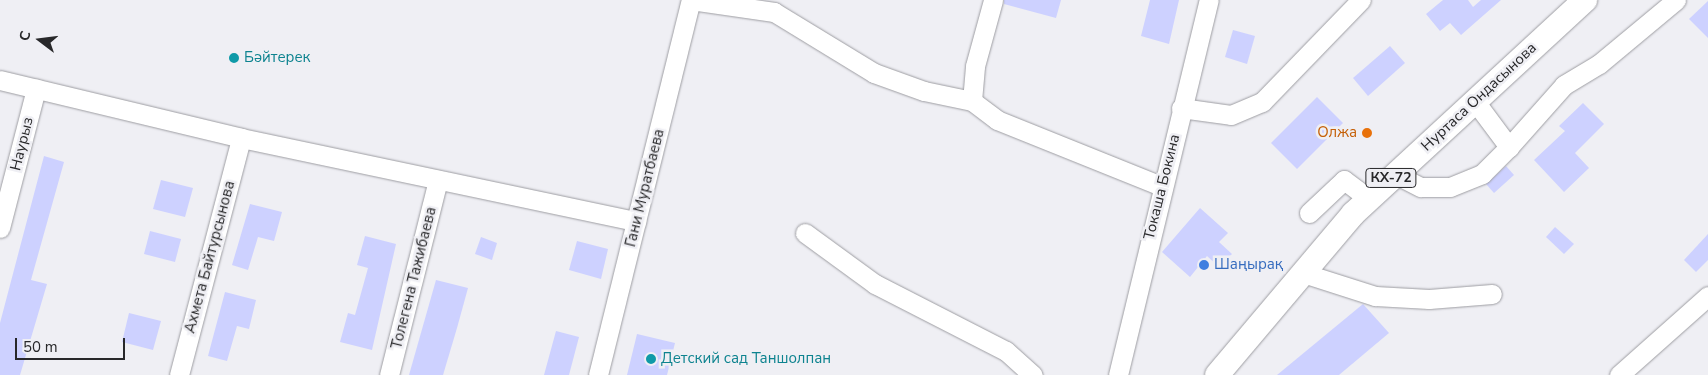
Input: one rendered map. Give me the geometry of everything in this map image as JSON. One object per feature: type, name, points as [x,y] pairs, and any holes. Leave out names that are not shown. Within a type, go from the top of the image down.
[{"type":"main road","name":"Нуртаса Ондасынова","points":[[1217,375],[1302,273],[1369,199],[1474,100],[1585,0]]},
{"type":"street","points":[[691,0],[774,12],[874,72],[924,91],[972,101],[997,120],[1161,186]]},
{"type":"street","name":"Гани Муратбаева","points":[[598,375],[691,0]]},
{"type":"street","points":[[972,101],[975,66],[993,0]]},
{"type":"street","name":"Токаша Бокина","points":[[1118,375],[1161,186],[1209,0]]},
{"type":"street","points":[[1181,108],[1231,115],[1262,102],[1361,0]]},
{"type":"street","points":[[1395,174],[1420,187],[1450,187],[1482,174],[1509,147],[1564,85],[1599,64],[1676,0]]},
{"type":"street","points":[[0,80],[241,138],[636,220]]},
{"type":"street","name":"Наурыз","points":[[0,228],[36,89]]},
{"type":"street","points":[[1474,100],[1509,147]]},
{"type":"street","name":"Ахмета Байтурсынова","points":[[179,375],[241,138]]},
{"type":"street","name":"Толегена Тажибаева","points":[[389,375],[438,180]]},
{"type":"street","points":[[1309,213],[1338,181],[1351,182],[1369,199]]},
{"type":"street","points":[[805,233],[875,284],[960,323],[1006,351],[1033,375]]},
{"type":"street","points":[[1302,273],[1375,296],[1429,299],[1492,294]]},
{"type":"street","points":[[1618,375],[1708,296]]},
{"type":"building","points":[[1004,0],[1061,0],[1056,18],[1004,4]]},
{"type":"building","points":[[1150,0],[1179,0],[1169,44],[1141,36]]},
{"type":"building","points":[[1443,0],[1468,0],[1473,7],[1481,0],[1501,0],[1461,35],[1450,23],[1440,31],[1426,14]]},
{"type":"building","points":[[1708,1],[1708,38],[1689,19]]},
{"type":"building","points":[[1233,30],[1255,36],[1247,64],[1225,57]]},
{"type":"building","points":[[1390,46],[1405,63],[1368,96],[1353,78]]},
{"type":"building","points":[[1317,97],[1343,123],[1297,169],[1271,143]]},
{"type":"building","points":[[1583,103],[1604,124],[1575,153],[1589,168],[1564,192],[1534,160],[1565,131],[1559,126]]},
{"type":"building","points":[[44,156],[64,162],[31,280],[47,284],[20,375],[0,375],[0,323]]},
{"type":"building","points":[[1506,166],[1514,175],[1494,193],[1486,184]]},
{"type":"building","points":[[161,180],[193,188],[185,217],[153,209]]},
{"type":"building","points":[[250,204],[282,212],[274,241],[258,237],[248,270],[232,265]]},
{"type":"building","points":[[1200,208],[1228,233],[1219,242],[1232,254],[1219,267],[1207,256],[1190,277],[1162,252]]},
{"type":"building","points":[[1555,227],[1574,244],[1564,254],[1546,237]]},
{"type":"building","points":[[150,231],[181,239],[175,262],[144,254]]},
{"type":"building","points":[[1708,234],[1708,260],[1696,272],[1684,260]]},
{"type":"building","points":[[365,236],[396,244],[372,350],[340,342],[348,313],[355,315],[368,268],[357,265]]},
{"type":"building","points":[[481,237],[497,243],[492,260],[475,254]]},
{"type":"building","points":[[577,241],[608,249],[601,279],[569,270]]},
{"type":"building","points":[[436,280],[468,288],[457,328],[443,375],[409,375]]},
{"type":"building","points":[[225,292],[256,300],[249,329],[237,326],[227,361],[208,356]]},
{"type":"building","points":[[1363,304],[1389,333],[1339,375],[1277,375]]},
{"type":"building","points":[[129,313],[161,321],[153,350],[122,342]]},
{"type":"building","points":[[556,331],[579,337],[569,375],[544,375]]},
{"type":"building","name":"Детский сад Таншолпан","points":[[637,334],[675,343],[667,375],[627,375]]},
{"type":"place","name":"Бәйтерек","points":[[234,58]]},
{"type":"place","name":"Олжа","points":[[1367,133]]},
{"type":"place","name":"Шаңырақ","points":[[1204,265]]},
{"type":"place","name":"Детский сад Таншолпан","points":[[651,359]]}]
